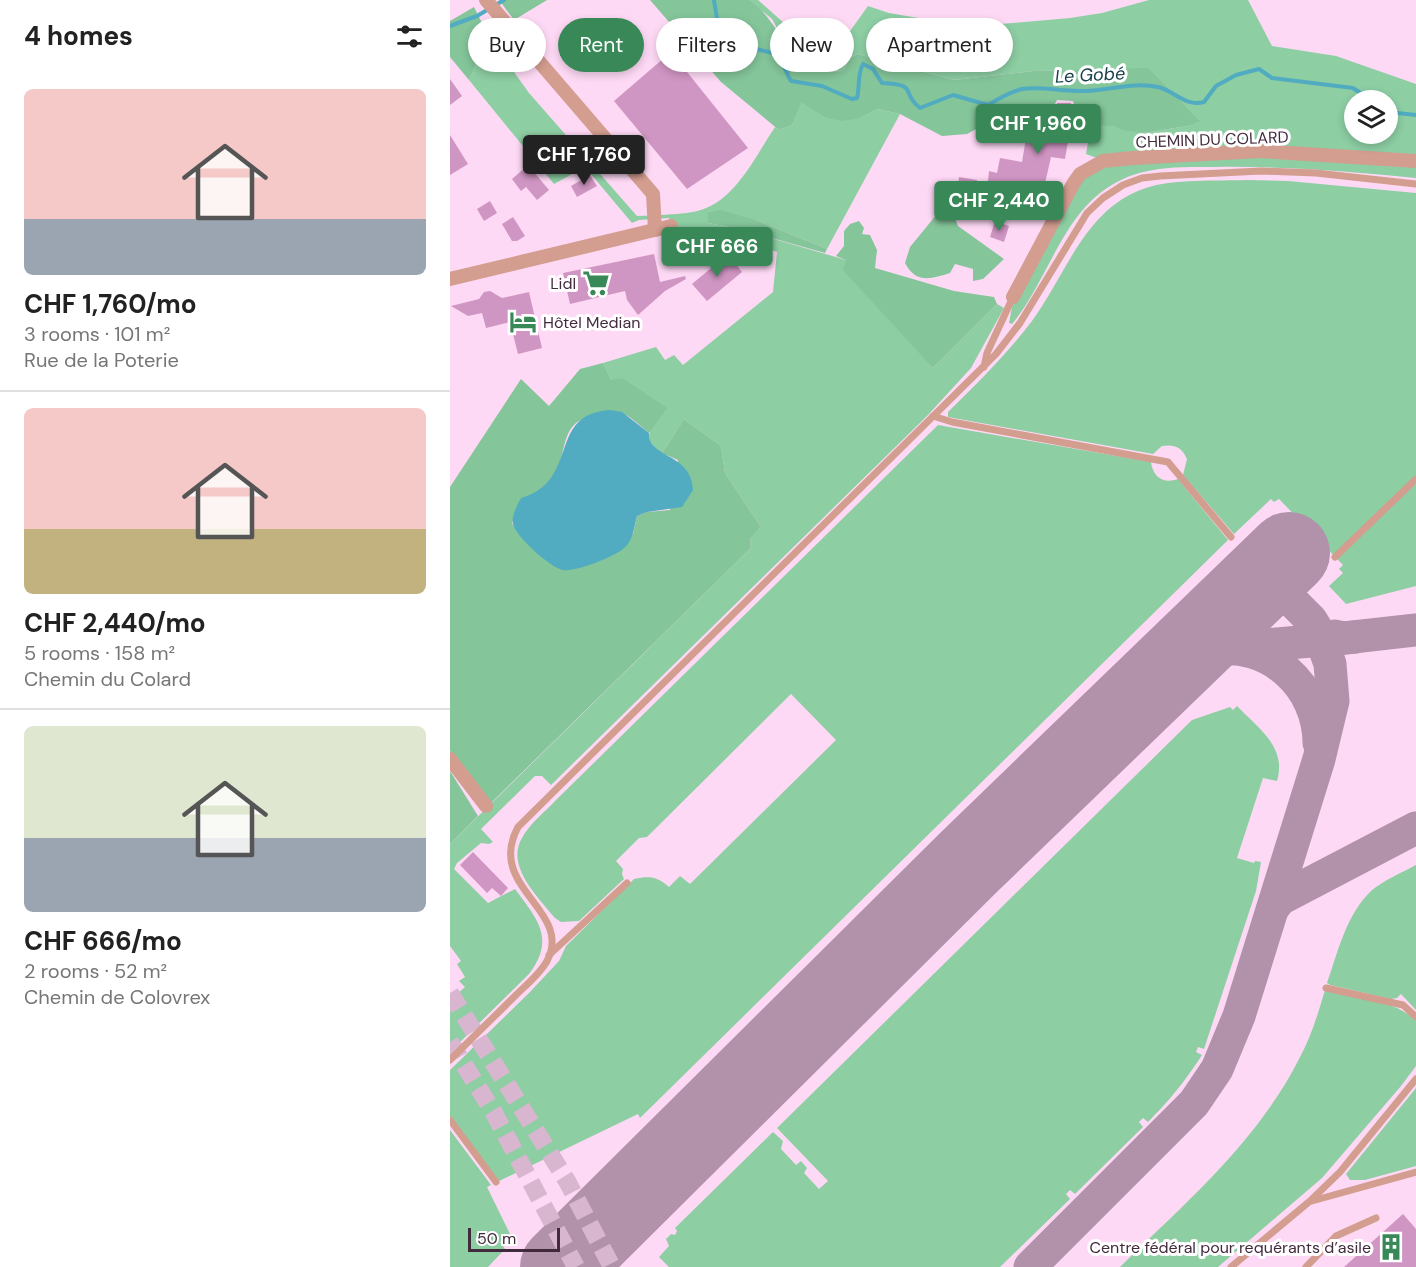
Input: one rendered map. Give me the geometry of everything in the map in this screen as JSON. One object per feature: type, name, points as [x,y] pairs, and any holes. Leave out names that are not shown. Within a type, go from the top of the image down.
[{"type":"street","points":[[497,12],[653,194],[655,230]]},
{"type":"street","name":"CHEMIN DU COLARD","points":[[1013,297],[1073,184],[1080,174],[1104,161],[1260,151],[1416,161]]},
{"type":"street","points":[[450,279],[671,226]]},
{"type":"street","points":[[450,759],[486,806]]},
{"type":"lane","points":[[450,1060],[530,980],[545,964],[549,955],[552,944],[548,925],[512,869],[509,849],[518,827],[984,367],[1020,324],[1087,213],[1103,198],[1123,185],[1142,178],[1261,171],[1316,173],[1416,184]]},
{"type":"lane","points":[[984,367],[987,353],[1013,297]]},
{"type":"lane","points":[[933,416],[952,422],[1168,462],[1231,537]]},
{"type":"lane","points":[[1335,557],[1416,479]]},
{"type":"lane","points":[[549,955],[627,882]]},
{"type":"lane","points":[[1326,987],[1403,1005],[1416,1017]]},
{"type":"lane","points":[[1231,1267],[1310,1201],[1356,1154],[1416,1079]]},
{"type":"lane","points":[[450,1120],[496,1182]]},
{"type":"lane","points":[[1310,1201],[1416,1172]]},
{"type":"lane","points":[[1306,1267],[1336,1236],[1376,1218]]},
{"type":"green space","points":[[499,0],[547,0],[517,18],[512,18]]},
{"type":"green space","points":[[650,0],[749,0],[770,21],[770,72],[854,72],[854,56],[858,54],[866,56],[866,72],[924,72],[954,80],[1034,71],[1148,68],[1200,121],[1188,126],[1143,133],[1122,130],[1115,126],[1091,125],[1092,116],[1077,112],[1073,101],[1057,100],[1051,111],[1004,114],[967,134],[942,136],[900,114],[878,109],[860,118],[842,121],[827,118],[802,103],[792,125],[779,130],[721,82],[712,72],[758,72],[758,18],[666,18]]},
{"type":"green space","points":[[749,0],[758,0],[778,18],[771,18]]},
{"type":"green space","points":[[1149,0],[1248,0],[1272,46],[1336,56],[1416,84],[1416,157],[1094,157],[1086,154],[1091,125],[1107,124],[1143,133],[1188,126],[1199,120],[1147,69],[1034,71],[954,80],[924,72],[1013,72],[1013,23],[1102,13]]},
{"type":"green space","points":[[868,6],[889,13],[919,18],[866,18],[866,56],[858,54],[854,56],[854,26]]},
{"type":"green space","points":[[474,7],[480,18],[468,18],[468,72],[473,72],[469,80],[450,57],[450,21]]},
{"type":"green space","points":[[473,72],[514,72],[529,93],[637,216],[693,212],[707,208],[720,200],[742,178],[775,127],[779,130],[792,125],[802,103],[860,118],[878,109],[900,114],[827,249],[756,220],[708,223],[740,229],[846,260],[933,368],[997,304],[1004,308],[971,368],[927,416],[551,785],[542,776],[535,776],[481,829],[493,842],[481,843],[457,863],[454,869],[488,903],[515,889],[540,929],[541,950],[529,974],[450,1052],[450,1000],[465,987],[459,981],[465,977],[457,964],[461,961],[450,946],[450,844],[751,548],[750,539],[761,527],[725,473],[721,446],[684,419],[662,453],[650,442],[649,436],[666,408],[611,380],[603,363],[656,347],[665,360],[674,355],[683,365],[773,292],[777,252],[714,233],[673,234],[669,218],[639,220],[632,223],[585,167],[554,184],[469,80]]},
{"type":"green space","points":[[1217,155],[1416,164],[1416,178],[1266,167],[1174,168],[1133,175],[1105,189],[1079,214],[1059,244],[1023,310],[1012,324],[1009,323],[1012,307],[1079,182],[1101,166]]},
{"type":"green space","points":[[1195,181],[1288,181],[1416,193],[1416,586],[1346,604],[1329,586],[1343,573],[1339,569],[1343,565],[1279,499],[1274,502],[1271,499],[1234,534],[1183,475],[1187,459],[1180,449],[1174,446],[1162,446],[1153,454],[948,417],[948,412],[992,368],[1032,321],[1079,244],[1107,210],[1125,197],[1156,185]]},
{"type":"green space","points":[[946,203],[955,206],[954,216],[958,226],[1004,259],[983,279],[973,281],[973,269],[955,264],[950,273],[930,278],[919,277],[909,270],[905,263],[910,247]]},
{"type":"green space","points":[[720,210],[756,220],[827,249],[825,253],[740,229],[708,223],[708,213]]},
{"type":"green space","points":[[859,221],[864,228],[862,234],[870,235],[877,250],[875,268],[954,291],[994,297],[997,304],[933,368],[843,270],[846,260],[836,256],[844,246],[844,231],[850,224]]},
{"type":"green space","points":[[603,363],[611,380],[622,378],[667,408],[649,433],[631,418],[619,413],[605,413],[579,421],[571,428],[556,472],[549,482],[538,492],[521,499],[512,523],[516,530],[633,534],[637,516],[647,512],[670,510],[678,460],[662,453],[684,419],[721,446],[725,473],[761,527],[750,539],[751,548],[491,803],[450,751],[450,487],[521,379],[549,406],[580,369]]},
{"type":"green space","points":[[938,425],[1151,462],[1154,472],[1160,478],[1168,481],[1178,479],[1228,540],[640,1118],[638,1114],[499,1181],[450,1117],[450,1070],[529,993],[559,961],[566,946],[634,879],[653,878],[669,887],[680,876],[690,884],[836,740],[791,694],[647,837],[639,838],[616,861],[623,869],[624,879],[579,921],[561,922],[555,918],[526,881],[518,860],[518,849],[522,838],[538,818]]},
{"type":"green space","points":[[1237,706],[1275,748],[1279,769],[1277,781],[1263,778],[1237,858],[1254,863],[1255,861],[1261,862],[1256,891],[1204,1049],[1198,1047],[1196,1052],[1202,1055],[1156,1114],[1148,1122],[1143,1118],[1139,1122],[1143,1127],[1075,1194],[1070,1190],[1066,1194],[1070,1199],[1000,1267],[669,1267],[659,1257],[669,1246],[666,1239],[671,1234],[675,1235],[677,1231],[675,1228],[773,1132],[783,1141],[781,1149],[796,1165],[801,1161],[807,1168],[804,1173],[819,1189],[828,1181],[777,1128],[1192,720],[1230,707],[1233,710]]},
{"type":"green space","points":[[450,771],[478,816],[450,844]]},
{"type":"green space","points":[[1416,865],[1416,1010],[1401,994],[1391,999],[1327,983],[1349,922],[1362,901],[1381,883]]},
{"type":"green space","points":[[1325,990],[1385,1003],[1416,1021],[1416,1066],[1322,1178],[1218,1267],[1120,1267],[1218,1170],[1262,1118],[1282,1089],[1303,1051]]},
{"type":"green space","points":[[1416,1088],[1416,1166],[1365,1180],[1350,1180],[1346,1174]]},
{"type":"green space","points":[[450,1130],[491,1185],[487,1187],[510,1234],[500,1242],[505,1249],[488,1267],[450,1267]]},
{"type":"water","points":[[610,410],[622,412],[649,433],[650,441],[655,447],[685,469],[691,478],[693,490],[682,507],[647,512],[637,516],[629,542],[618,552],[585,566],[563,570],[543,558],[520,536],[513,524],[514,514],[521,498],[539,490],[551,478],[570,435],[578,423],[590,414]]},
{"type":"building","points":[[656,65],[656,72],[687,72],[748,148],[687,189],[614,101]]},
{"type":"building","points":[[450,79],[462,96],[450,105]]},
{"type":"building","points":[[1057,103],[1071,103],[1071,126],[1082,128],[1079,143],[1068,141],[1065,159],[1051,157],[1041,201],[1008,194],[1010,185],[988,181],[989,171],[997,173],[1000,158],[1022,162],[1029,120],[1058,121]]},
{"type":"building","points":[[450,135],[468,164],[450,175]]},
{"type":"building","points":[[528,165],[549,190],[537,200],[526,187],[521,191],[512,179]]},
{"type":"building","points":[[590,175],[597,186],[577,197],[571,186]]},
{"type":"building","points":[[959,177],[977,180],[975,196],[957,193]]},
{"type":"building","points":[[490,201],[497,213],[484,221],[477,209]]},
{"type":"building","points":[[513,217],[525,236],[517,241],[512,241],[502,224]]},
{"type":"building","points":[[995,221],[1009,226],[1004,242],[990,237]]},
{"type":"building","points":[[654,254],[660,282],[685,276],[686,279],[665,291],[638,315],[627,300],[625,291],[570,304],[563,273]]},
{"type":"building","points":[[728,254],[742,272],[707,301],[692,284]]},
{"type":"building","name":"Hôtel Median","points":[[490,291],[502,298],[529,292],[542,348],[518,354],[510,322],[486,328],[482,313],[468,316],[451,306],[479,299],[484,292]]},
{"type":"building","points":[[473,852],[508,888],[501,896],[492,888],[487,893],[460,865]]},
{"type":"building","name":"Centre fédéral pour requérants d’asile","points":[[1403,1214],[1416,1229],[1416,1267],[1344,1267]]},
{"type":"waterway","points":[[450,26],[477,16],[504,0]]},
{"type":"waterway","name":"Le Gobé","points":[[714,0],[720,30],[728,40],[774,54],[782,62],[791,81],[822,86],[852,99],[857,98],[863,64],[873,69],[882,83],[906,88],[920,108],[953,95],[988,105],[1022,89],[1088,91],[1138,85],[1158,87],[1186,101],[1197,103],[1204,102],[1216,86],[1236,75],[1259,69],[1272,78],[1356,90]]},
{"type":"waterway","name":"Le Gobé","points":[[1398,113],[1416,115]]},
{"type":"taxiway","points":[[1030,1267],[1194,1103],[1217,1069],[1239,1016],[1319,759],[1333,701],[1330,664],[1319,633],[1311,620],[1266,575]]},
{"type":"taxiway","points":[[1335,636],[1344,638],[1416,630]]},
{"type":"taxiway","points":[[1244,647],[1356,637]]},
{"type":"taxiway","points":[[1166,671],[1183,661],[1212,650],[1233,649],[1253,652],[1271,660],[1287,671],[1300,686],[1310,703],[1317,722],[1319,743]]},
{"type":"taxiway","points":[[1273,908],[1280,899],[1416,828]]},
{"type":"runway","points":[[561,1267],[969,862],[1289,553]]},
{"type":"tunnel","points":[[450,993],[567,1181],[612,1267]]},
{"type":"tunnel","points":[[450,1042],[494,1113],[576,1267]]},
{"type":"place","name":"Lidl","points":[[596,283]]},
{"type":"place","name":"Hôtel Median","points":[[523,322]]},
{"type":"place","name":"Centre fédéral pour requérants d’asile","points":[[1391,1247]]}]
